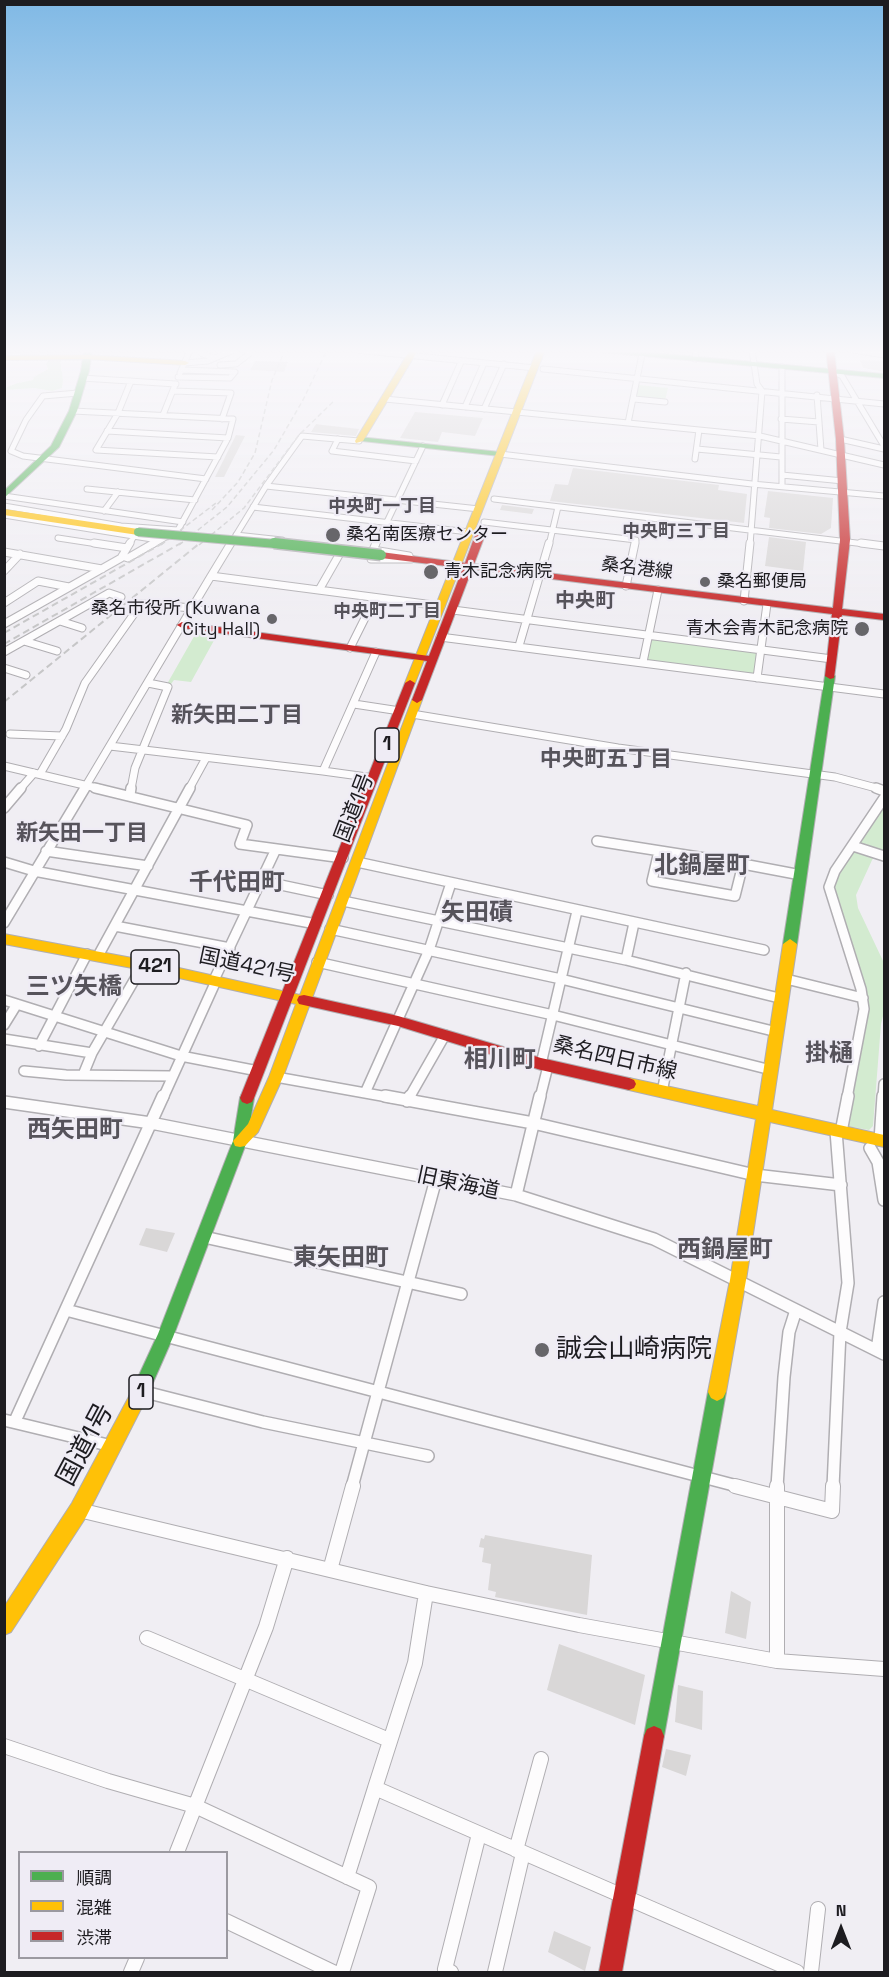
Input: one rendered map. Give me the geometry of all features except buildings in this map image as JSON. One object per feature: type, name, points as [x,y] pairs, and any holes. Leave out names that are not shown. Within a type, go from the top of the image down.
[{"type":"main road","points":[[4,496],[46,459],[55,442]]},
{"type":"main road","points":[[384,442],[505,455]]},
{"type":"main road","name":"国道1号","points":[[240,1141],[254,1128],[276,1077],[317,962],[357,862],[406,712],[462,566],[470,532],[510,442]]},
{"type":"main road","points":[[610,1972],[738,1280],[783,999],[838,612],[845,540],[840,442]]},
{"type":"main road","name":"国道1号","points":[[462,566],[494,499],[505,455]]},
{"type":"main road","name":"桑名港線","points":[[4,514],[136,534],[227,538],[377,553],[462,566],[885,617]]},
{"type":"main road","name":"国道1号","points":[[427,658],[440,637],[447,608]]},
{"type":"main road","points":[[182,625],[427,658]]},
{"type":"main road","name":"国道1号","points":[[4,1625],[78,1510],[141,1391],[165,1337],[240,1141],[244,1105],[374,778],[406,712]]},
{"type":"main road","name":"国道421号","points":[[4,939],[143,965],[304,1000]]},
{"type":"main road","name":"桑名四日市線","points":[[304,1000],[398,1021],[544,1065],[764,1113],[878,1143]]},
{"type":"street","points":[[15,442],[11,451],[23,456],[206,479]]},
{"type":"street","points":[[100,442],[96,450],[218,458]]},
{"type":"street","points":[[122,556],[128,558],[178,530],[226,442]]},
{"type":"street","points":[[4,922],[253,507],[297,442]]},
{"type":"street","points":[[336,442],[332,451],[416,461]]},
{"type":"street","points":[[695,459],[698,442]]},
{"type":"street","points":[[744,601],[760,442]]},
{"type":"street","points":[[782,485],[783,442]]},
{"type":"street","points":[[792,442],[885,465]]},
{"type":"street","points":[[820,442],[821,450]]},
{"type":"street","points":[[856,442],[885,448]]},
{"type":"street","points":[[237,534],[377,553],[387,523],[423,446]]},
{"type":"street","points":[[697,449],[781,457]]},
{"type":"street","points":[[125,469],[137,452]]},
{"type":"street","points":[[505,455],[756,484],[844,486]]},
{"type":"street","points":[[782,475],[885,496]]},
{"type":"street","points":[[266,486],[397,502],[479,509]]},
{"type":"street","points":[[87,489],[195,500]]},
{"type":"street","points":[[104,512],[118,492]]},
{"type":"street","points":[[4,496],[183,522]]},
{"type":"street","points":[[494,499],[885,546]]},
{"type":"street","points":[[4,506],[121,526],[178,530]]},
{"type":"street","points":[[253,507],[470,532]]},
{"type":"street","points":[[519,646],[541,575],[558,507]]},
{"type":"street","points":[[484,522],[636,540],[626,586]]},
{"type":"street","points":[[4,624],[122,556],[136,534],[158,540]]},
{"type":"street","points":[[58,538],[127,548]]},
{"type":"street","points":[[207,542],[391,561],[413,559]]},
{"type":"street","points":[[4,552],[102,569]]},
{"type":"street","points":[[4,572],[20,554]]},
{"type":"street","points":[[320,590],[339,555]]},
{"type":"street","points":[[211,576],[832,659]]},
{"type":"street","points":[[4,603],[38,581],[69,587]]},
{"type":"street","points":[[643,662],[658,590]]},
{"type":"street","points":[[4,652],[109,593],[121,597]]},
{"type":"street","points":[[350,648],[375,598]]},
{"type":"street","points":[[4,808],[37,773],[62,736],[85,683],[141,604],[209,611]]},
{"type":"street","points":[[757,678],[767,604]]},
{"type":"street","points":[[60,621],[82,628]]},
{"type":"street","points":[[440,637],[885,694]]},
{"type":"street","points":[[24,641],[57,651]]},
{"type":"street","points":[[323,771],[376,652]]},
{"type":"street","points":[[4,668],[26,675]]},
{"type":"street","points":[[130,795],[135,768],[168,687],[148,683]]},
{"type":"street","points":[[354,704],[618,748],[816,775],[864,783],[885,791]]},
{"type":"street","points":[[10,734],[62,736]]},
{"type":"street","points":[[110,746],[374,778]]},
{"type":"street","points":[[39,1046],[92,955],[115,926],[206,758]]},
{"type":"street","points":[[4,766],[180,806],[247,825],[240,844],[343,858]]},
{"type":"street","points":[[66,1310],[832,1511],[840,1332],[848,1283],[839,1131],[864,1009],[863,998],[829,887],[835,871],[885,798]]},
{"type":"street","points":[[597,841],[743,864],[801,876]]},
{"type":"street","points":[[853,846],[885,856]]},
{"type":"street","points":[[112,1446],[10,1420],[66,1310],[276,849]]},
{"type":"street","points":[[659,851],[652,881],[735,896],[743,864]]},
{"type":"street","points":[[46,852],[148,866]]},
{"type":"street","points":[[4,862],[34,871],[316,924]]},
{"type":"street","points":[[357,862],[764,950]]},
{"type":"street","points":[[262,882],[328,895]]},
{"type":"street","points":[[365,1093],[429,950],[451,883]]},
{"type":"street","points":[[342,901],[686,973],[783,999]]},
{"type":"street","points":[[516,1195],[533,1123],[552,1015],[577,911]]},
{"type":"street","points":[[626,960],[634,923]]},
{"type":"street","points":[[115,926],[230,948]]},
{"type":"street","points":[[330,929],[680,1007],[777,1032]]},
{"type":"street","points":[[317,962],[552,1015],[771,1070]]},
{"type":"street","points":[[83,1075],[104,1031],[143,965]]},
{"type":"street","points":[[662,1092],[686,973]]},
{"type":"street","points":[[786,979],[863,998]]},
{"type":"street","points":[[4,1000],[181,1056],[258,1071]]},
{"type":"street","points":[[4,1024],[17,1004]]},
{"type":"street","points":[[407,1101],[445,1035]]},
{"type":"street","points":[[4,1039],[92,1053]]},
{"type":"street","points":[[24,1071],[83,1075],[172,1076]]},
{"type":"street","points":[[276,1077],[533,1123],[755,1174],[841,1185]]},
{"type":"street","points":[[885,1084],[878,1143],[878,1162],[885,1200]]},
{"type":"street","name":"旧東海道","points":[[4,1102],[151,1124],[516,1195],[654,1239],[881,1352]]},
{"type":"street","points":[[330,1570],[436,1179]]},
{"type":"street","points":[[204,1237],[461,1294]]},
{"type":"street","points":[[881,1352],[885,1302]]},
{"type":"street","points":[[777,1661],[776,1496],[784,1377],[789,1332],[796,1310]]},
{"type":"street","points":[[141,1391],[263,1422],[428,1456]]},
{"type":"street","points":[[78,1510],[426,1593],[579,1625],[672,1640],[777,1661],[885,1669]]},
{"type":"street","points":[[177,1851],[266,1627],[287,1558]]},
{"type":"street","points":[[347,1877],[415,1662],[426,1593]]},
{"type":"street","points":[[147,1638],[389,1740]]},
{"type":"street","points":[[4,1746],[108,1781],[195,1806],[369,1887],[342,1972]]},
{"type":"street","points":[[495,1972],[541,1759]]},
{"type":"street","points":[[375,1788],[797,1972]]},
{"type":"street","points":[[452,1972],[445,1970],[479,1834]]},
{"type":"street","points":[[811,1972],[818,1909]]},
{"type":"street","points":[[228,1922],[333,1972]]},
{"type":"green space","points":[[196,633],[217,635],[191,682],[174,680],[171,684],[167,684]]},
{"type":"green space","points":[[651,640],[754,652],[757,654],[754,674],[649,661],[647,660]]},
{"type":"green space","points":[[884,805],[884,851],[873,858],[856,895],[858,908],[884,963],[884,1012],[881,1024],[873,1126],[869,1130],[847,1126],[858,1056],[869,1007],[865,985],[833,889],[835,879]]},
{"type":"railway","points":[[212,510],[238,482],[255,453],[258,442]]},
{"type":"railway","points":[[179,545],[227,507],[278,442]]},
{"type":"railway","points":[[199,545],[244,508],[294,442]]},
{"type":"railway","points":[[161,545],[216,503]]},
{"type":"railway","points":[[4,633],[163,543]]},
{"type":"railway","points":[[4,644],[181,543]]},
{"type":"railway","points":[[4,702],[200,543]]},
{"type":"traffic: fast","points":[[4,496],[57,442]]},
{"type":"traffic: fast","points":[[392,442],[500,454]]},
{"type":"traffic: fast","points":[[138,532],[227,538],[381,555]]},
{"type":"traffic: fast","points":[[790,944],[830,676]]},
{"type":"traffic: fast","points":[[138,1397],[165,1337],[240,1141],[247,1098]]},
{"type":"traffic: fast","points":[[654,1736],[717,1392]]},
{"type":"traffic: slow","points":[[410,683],[505,442]]},
{"type":"traffic: slow","points":[[4,512],[138,532]]},
{"type":"traffic: slow","points":[[240,1141],[253,1128],[276,1077],[417,700]]},
{"type":"traffic: slow","points":[[4,939],[143,965],[297,999]]},
{"type":"traffic: slow","points":[[717,1392],[738,1280],[790,944]]},
{"type":"traffic: slow","points":[[629,1084],[884,1141]]},
{"type":"traffic: slow","points":[[4,1625],[79,1510],[138,1397]]},
{"type":"traffic: jam","points":[[830,676],[845,540],[840,442]]},
{"type":"traffic: jam","points":[[417,700],[482,530]]},
{"type":"traffic: jam","points":[[381,555],[884,617]]},
{"type":"traffic: jam","points":[[182,625],[431,659]]},
{"type":"traffic: jam","points":[[247,1098],[410,683]]},
{"type":"traffic: jam","points":[[304,1000],[398,1021],[541,1064],[629,1084]]},
{"type":"traffic: jam","points":[[610,1972],[654,1736]]},
{"type":"place","name":"桑名南医療センター","points":[[333,535]]},
{"type":"place","name":"青木記念病院","points":[[431,572]]},
{"type":"place","name":"桑名郵便局","points":[[705,582]]},
{"type":"place","name":"桑名市役所 (Kuwana City Hall)","points":[[272,619]]},
{"type":"place","name":"青木会青木記念病院","points":[[862,629]]},
{"type":"place","name":"誠会山崎病院","points":[[542,1350]]},
{"type":"district","name":"中央町一丁目","points":[[382,507]]},
{"type":"district","name":"中央町三丁目","points":[[676,532]]},
{"type":"district","name":"中央町","points":[[585,602]]},
{"type":"district","name":"中央町二丁目","points":[[387,612]]},
{"type":"district","name":"新矢田二丁目","points":[[237,716]]},
{"type":"district","name":"中央町五丁目","points":[[606,760]]},
{"type":"district","name":"新矢田一丁目","points":[[82,834]]},
{"type":"district","name":"北鍋屋町","points":[[702,866]]},
{"type":"district","name":"千代田町","points":[[237,883]]},
{"type":"district","name":"矢田磧","points":[[477,913]]},
{"type":"district","name":"三ツ矢橋","points":[[74,987]]},
{"type":"district","name":"掛樋","points":[[829,1054]]},
{"type":"district","name":"相川町","points":[[500,1060]]},
{"type":"district","name":"西矢田町","points":[[75,1130]]},
{"type":"district","name":"西鍋屋町","points":[[725,1250]]},
{"type":"district","name":"東矢田町","points":[[341,1258]]}]
